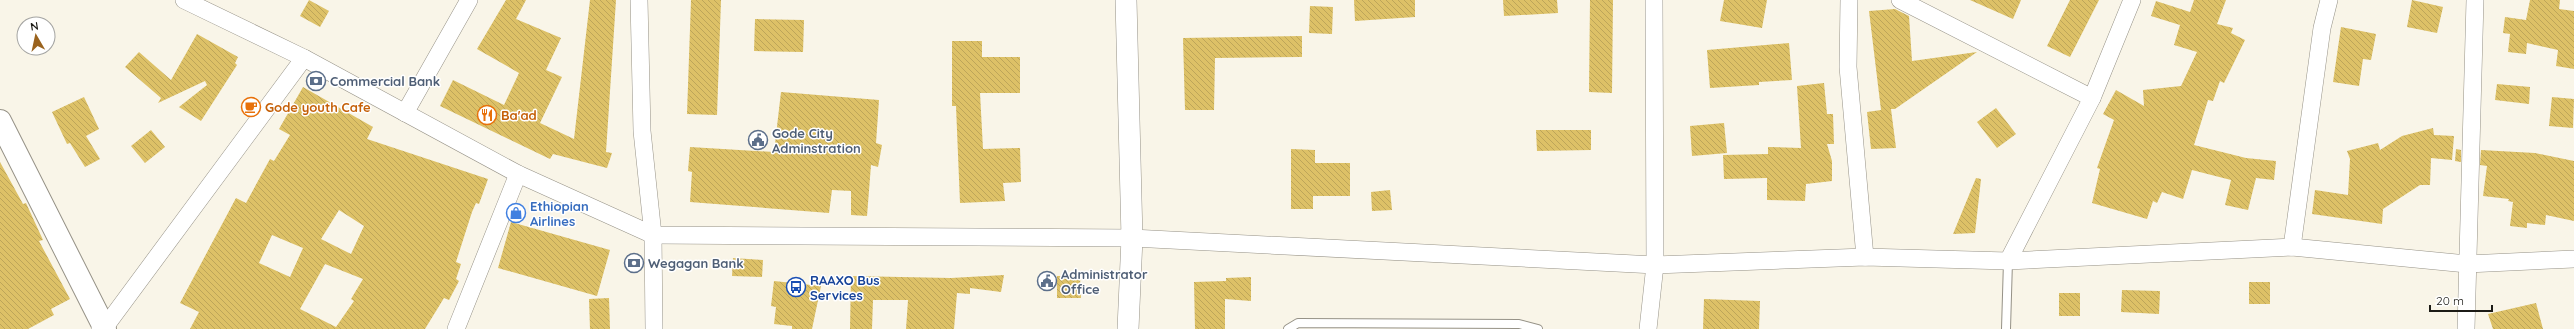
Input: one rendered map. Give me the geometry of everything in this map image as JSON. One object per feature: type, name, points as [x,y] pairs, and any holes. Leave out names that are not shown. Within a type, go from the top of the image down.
[{"type":"main road","points":[[0,121],[104,328]]},
{"type":"street","points":[[184,0],[304,58],[518,174],[654,235],[1132,238],[1655,265],[1865,257],[2008,261],[2292,247],[2467,264],[2574,259]]},
{"type":"street","points":[[405,112],[469,0]]},
{"type":"street","points":[[639,0],[642,131],[654,235],[654,329]]},
{"type":"street","points":[[1126,0],[1132,238],[1128,329]]},
{"type":"street","points":[[1648,329],[1655,265],[1654,0]]},
{"type":"street","points":[[1850,0],[1848,67],[1865,257]]},
{"type":"street","points":[[1900,0],[2092,98]]},
{"type":"street","points":[[2008,261],[2092,98],[2132,0]]},
{"type":"street","points":[[2292,247],[2322,28],[2330,0]]},
{"type":"street","points":[[2466,329],[2475,0]]},
{"type":"street","points":[[104,328],[304,58]]},
{"type":"street","points":[[456,329],[518,174]]},
{"type":"lane","points":[[2006,329],[2008,261]]},
{"type":"lane","points":[[1288,329],[1298,322],[1520,324],[1538,329]]},
{"type":"building","points":[[309,0],[329,11],[320,27],[300,16]]},
{"type":"building","points":[[506,0],[526,0],[516,19],[561,38],[546,70],[562,77],[540,123],[574,139],[590,0],[616,0],[606,152],[612,153],[607,168],[553,154],[550,159],[440,106],[453,80],[504,105],[519,73],[477,49]]},
{"type":"building","points":[[691,0],[721,0],[717,115],[687,114]]},
{"type":"building","points":[[1354,0],[1415,0],[1415,17],[1355,21]]},
{"type":"building","points":[[1503,0],[1557,0],[1558,13],[1504,16]]},
{"type":"building","points":[[1590,0],[1613,0],[1612,93],[1589,92]]},
{"type":"building","points":[[1724,0],[1767,0],[1762,28],[1720,21]]},
{"type":"building","points":[[1970,0],[2021,0],[2013,19]]},
{"type":"building","points":[[2070,0],[2099,0],[2070,57],[2047,46]]},
{"type":"building","points":[[2194,0],[2226,0],[2217,24],[2233,28],[2231,33],[2245,40],[2224,83],[2220,81],[2213,101],[2208,100],[2194,145],[2246,158],[2276,161],[2274,180],[2256,178],[2248,210],[2225,205],[2231,180],[2192,170],[2183,199],[2162,192],[2157,203],[2153,201],[2147,219],[2092,203],[2100,169],[2097,168],[2114,120],[2103,114],[2116,90],[2144,106],[2143,90],[2181,86],[2197,52],[2174,45],[2180,25],[2151,16],[2156,1],[2190,12]]},
{"type":"building","points":[[2412,0],[2443,7],[2437,33],[2407,27]]},
{"type":"building","points":[[2530,0],[2560,0],[2559,9],[2574,11],[2574,69],[2556,66],[2558,50],[2527,43],[2526,54],[2508,52],[2510,34],[2503,33],[2505,17],[2526,20]]},
{"type":"building","points":[[1310,6],[1333,7],[1332,34],[1309,33]]},
{"type":"building","points":[[1895,9],[1909,16],[1912,61],[1977,52],[1895,109],[1891,109],[1896,148],[1871,149],[1867,112],[1881,110],[1869,11]]},
{"type":"building","points":[[755,19],[804,20],[803,52],[754,51]]},
{"type":"building","points":[[2341,27],[2376,34],[2371,60],[2363,59],[2359,86],[2333,82]]},
{"type":"building","points":[[197,34],[238,57],[235,63],[237,65],[201,121],[179,107],[207,85],[205,81],[158,103],[161,98],[125,67],[139,52],[171,80]]},
{"type":"building","points":[[1302,36],[1302,57],[1215,58],[1214,110],[1185,110],[1183,38]]},
{"type":"building","points":[[952,41],[982,41],[982,57],[1020,57],[1020,93],[980,93],[983,149],[1020,148],[1021,182],[1003,183],[1005,201],[960,203],[956,106],[952,106]]},
{"type":"building","points":[[1789,43],[1792,80],[1759,82],[1759,85],[1710,88],[1707,50]]},
{"type":"building","points":[[1824,83],[1827,114],[1833,114],[1834,144],[1827,144],[1832,161],[1832,181],[1806,184],[1805,201],[1767,200],[1767,178],[1724,179],[1723,155],[1768,154],[1768,147],[1801,148],[1797,86]]},
{"type":"building","points":[[2497,84],[2530,87],[2529,104],[2495,100]]},
{"type":"building","points":[[303,87],[373,127],[367,139],[488,179],[479,204],[476,203],[472,212],[456,262],[461,264],[456,279],[459,281],[449,300],[444,298],[425,329],[190,329],[199,312],[180,303],[236,198],[246,203],[270,159],[274,161],[290,135],[279,129]],"holes":[[[339,210],[364,226],[351,254],[321,239]],[[272,235],[303,248],[290,277],[259,263]],[[325,264],[363,279],[351,299],[354,301],[336,327],[300,309]]]},
{"type":"building","points":[[781,92],[879,100],[876,143],[882,145],[878,167],[871,165],[867,216],[851,215],[851,191],[832,190],[829,213],[690,202],[692,172],[688,171],[690,147],[774,152]]},
{"type":"building","points":[[84,97],[99,129],[86,136],[100,159],[85,167],[70,143],[67,144],[52,112]]},
{"type":"building","points":[[2552,97],[2574,99],[2573,128],[2549,126]]},
{"type":"building","points":[[1996,108],[2016,134],[1997,148],[1977,122]]},
{"type":"building","points":[[1724,123],[1727,153],[1692,156],[1690,126]]},
{"type":"building","points":[[2433,128],[2434,135],[2454,136],[2452,160],[2431,158],[2430,185],[2420,185],[2383,209],[2382,224],[2312,214],[2315,190],[2348,195],[2350,159],[2347,151],[2378,143],[2380,150],[2402,136]]},
{"type":"building","points":[[151,130],[165,147],[145,163],[131,146]]},
{"type":"building","points":[[1536,130],[1591,130],[1591,150],[1537,151]]},
{"type":"building","points":[[1291,149],[1315,150],[1315,163],[1350,163],[1350,196],[1313,196],[1313,209],[1291,209]]},
{"type":"building","points":[[2456,149],[2461,150],[2461,162],[2455,161]]},
{"type":"building","points":[[2481,150],[2535,153],[2574,161],[2574,221],[2546,215],[2545,225],[2527,223],[2527,228],[2510,226],[2513,202],[2508,201],[2509,199],[2483,196],[2487,166],[2480,165]]},
{"type":"building","points":[[0,162],[23,204],[26,203],[43,240],[39,241],[70,299],[51,309],[54,315],[28,329],[0,329]]},
{"type":"building","points":[[1976,178],[1981,179],[1975,233],[1953,234]]},
{"type":"building","points":[[1390,190],[1392,210],[1372,211],[1371,192]]},
{"type":"building","points":[[511,222],[610,250],[597,296],[498,268]]},
{"type":"building","points":[[733,258],[763,260],[762,277],[732,276]]},
{"type":"building","points":[[1004,275],[1001,292],[970,288],[970,294],[957,293],[954,329],[906,329],[908,300],[873,300],[872,329],[850,329],[851,276],[951,278]]},
{"type":"building","points":[[1057,276],[1080,276],[1081,298],[1057,298]]},
{"type":"building","points":[[1251,277],[1251,301],[1225,299],[1225,329],[1195,329],[1194,282],[1226,281],[1226,278]]},
{"type":"building","points":[[774,281],[821,286],[812,329],[792,329],[792,326],[774,324],[776,307],[771,306]]},
{"type":"building","points":[[2249,282],[2270,282],[2270,304],[2249,304]]},
{"type":"building","points":[[2122,290],[2160,291],[2159,314],[2121,312]]},
{"type":"building","points":[[2059,293],[2080,293],[2080,316],[2059,316]]},
{"type":"building","points":[[609,298],[610,329],[590,329],[589,299]]},
{"type":"building","points":[[1704,299],[1760,301],[1759,329],[1703,329]]},
{"type":"building","points":[[2536,303],[2543,329],[2493,329],[2488,314]]},
{"type":"place","name":"Commercial Bank","points":[[316,81]]},
{"type":"place","name":"Gode youth Cafe","points":[[251,107]]},
{"type":"place","name":"Ba'ad","points":[[487,115]]},
{"type":"place","name":"Gode City Adminstration","points":[[758,140]]},
{"type":"place","name":"Ethiopian Airlines","points":[[516,213]]},
{"type":"place","name":"Wegagan Bank","points":[[634,263]]},
{"type":"place","name":"Administrator Office","points":[[1047,281]]},
{"type":"place","name":"RAAXO Bus Services","points":[[796,287]]}]
